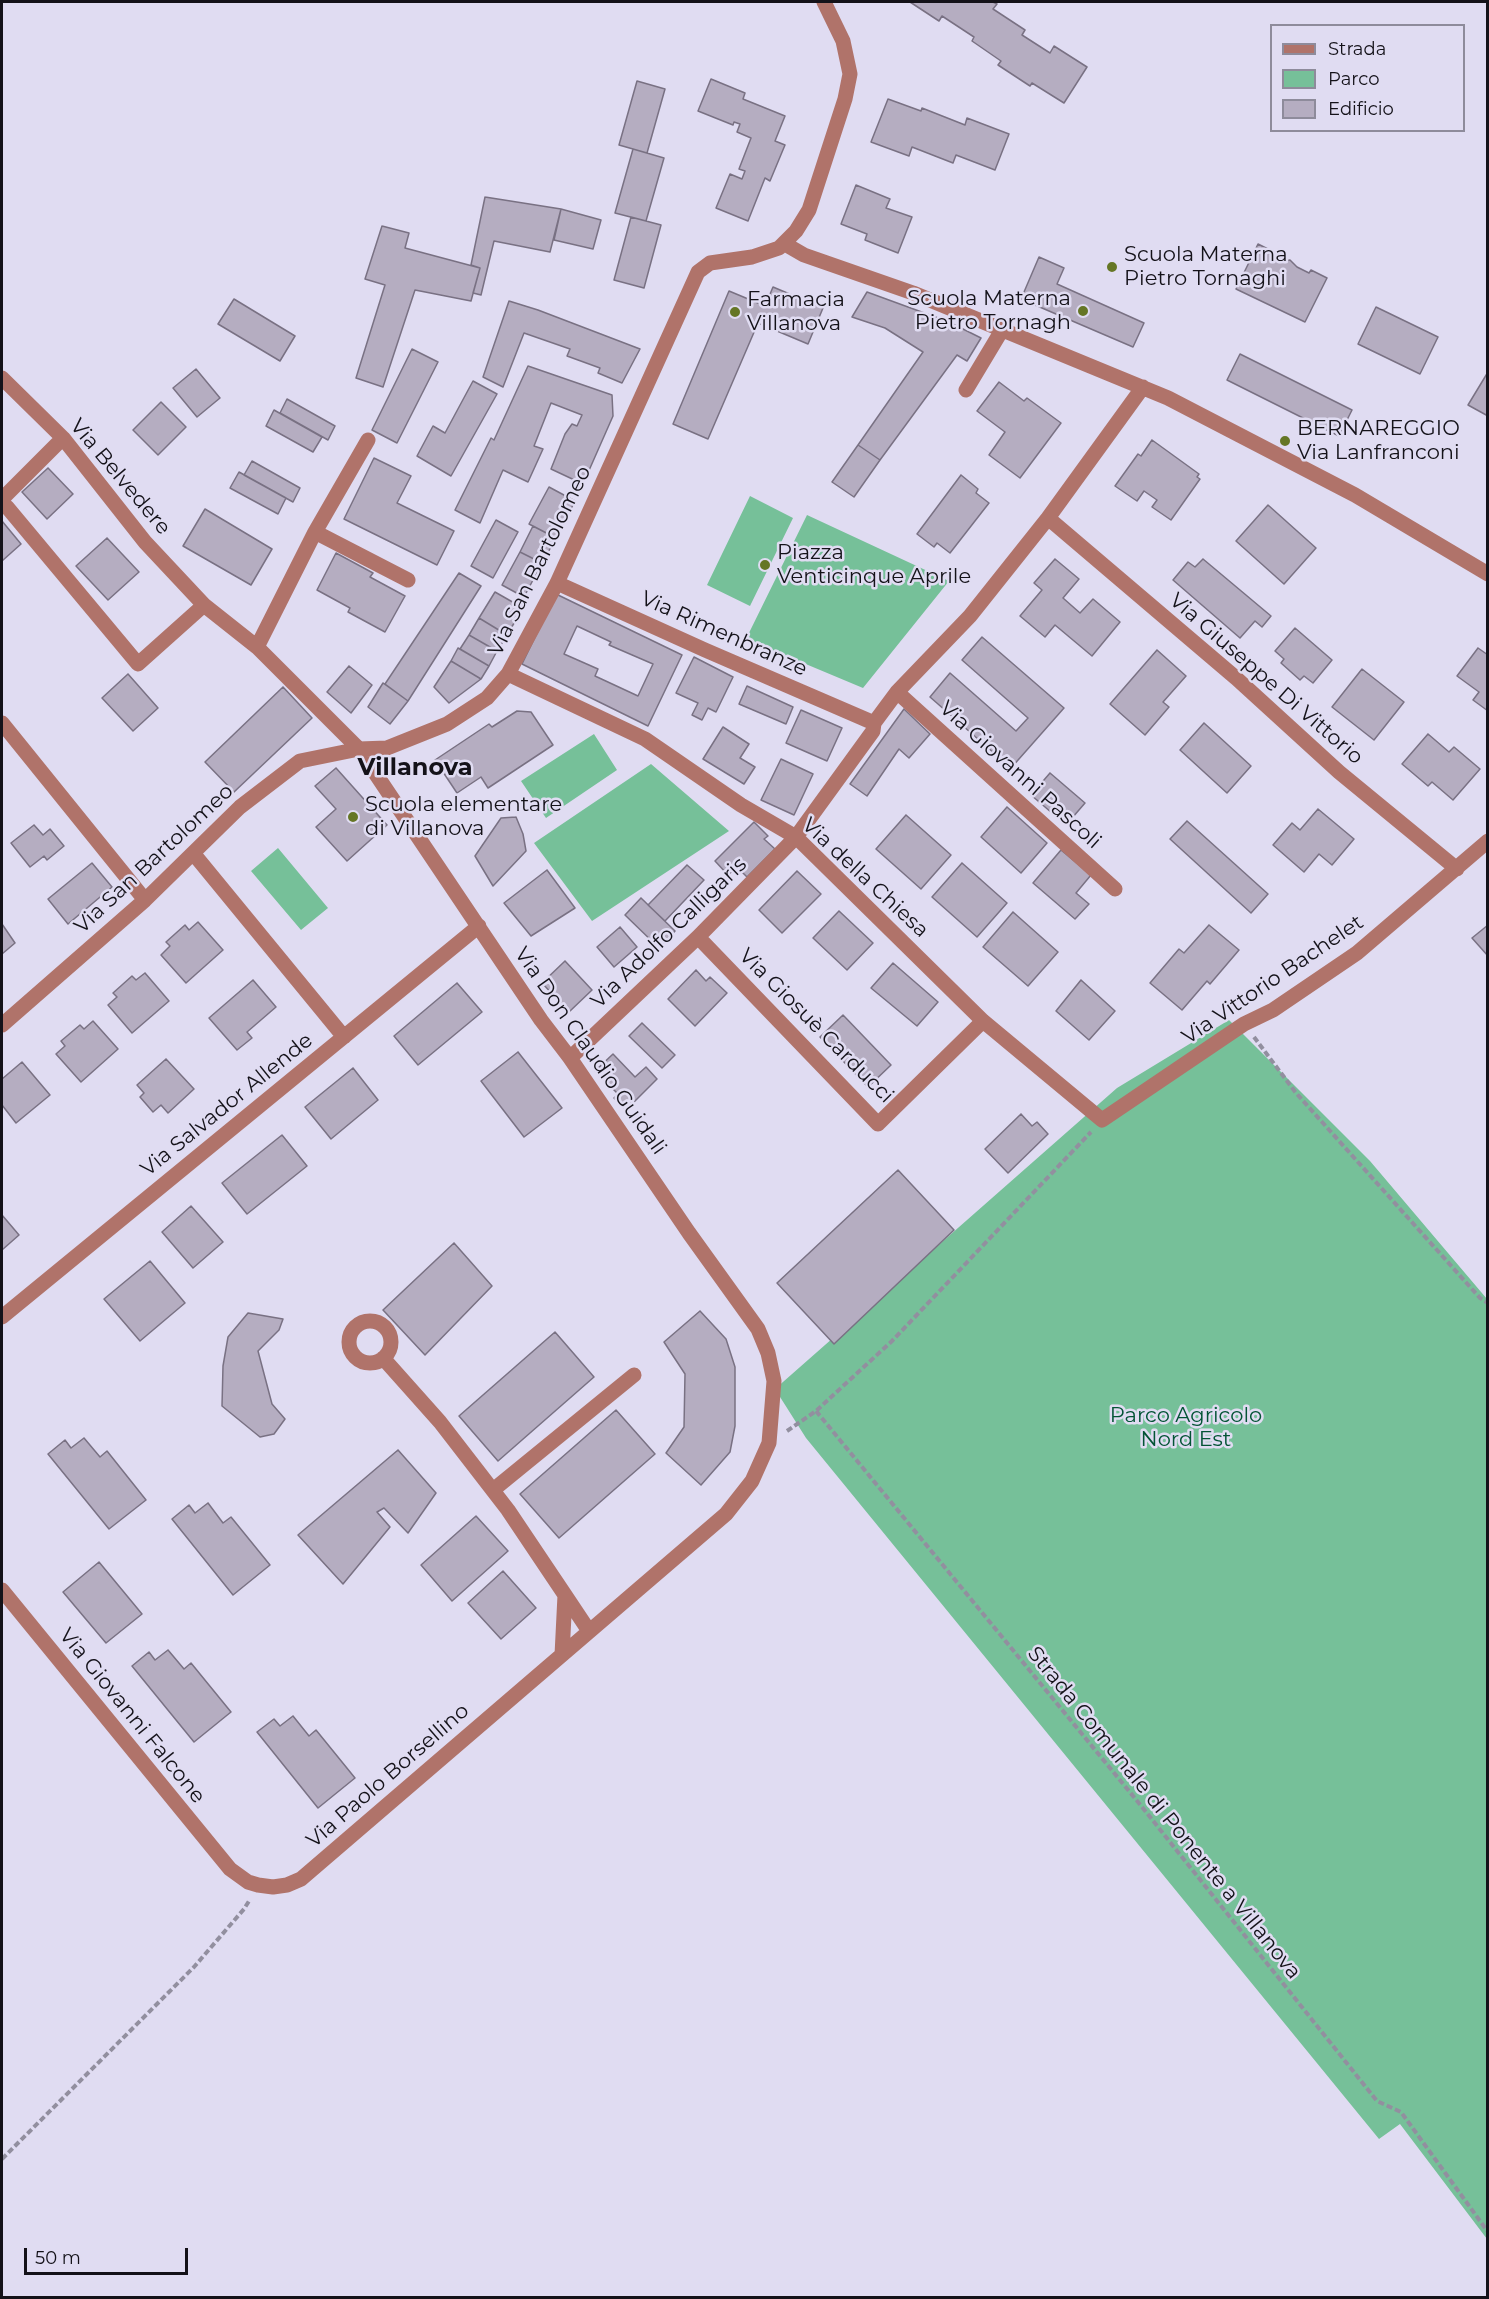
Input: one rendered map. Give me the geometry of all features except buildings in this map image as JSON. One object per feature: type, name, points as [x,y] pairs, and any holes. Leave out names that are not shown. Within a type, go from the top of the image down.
[{"type":"street","points":[[824,2],[839,30],[850,74],[809,210],[785,244],[804,255],[877,279],[1143,387],[1197,412],[1336,485],[1488,574]]},
{"type":"street","name":"Via San Bartolomeo","points":[[2,1025],[145,900],[240,807],[300,761],[359,749],[387,748],[447,724],[487,699],[507,674],[557,583],[698,272],[710,263],[765,253],[785,244]]},
{"type":"street","points":[[966,390],[1002,330]]},
{"type":"street","name":"Via Belvedere","points":[[2,378],[63,438],[145,542],[204,605],[257,647],[359,749]]},
{"type":"street","name":"Via Adolfo Calligaris","points":[[570,1058],[698,937],[796,837],[873,731],[874,723],[897,692],[970,616],[1048,518],[1143,387]]},
{"type":"street","points":[[63,438],[4,503],[138,664],[204,605]]},
{"type":"street","points":[[257,647],[315,532],[368,440]]},
{"type":"street","name":"Via Giuseppe Di Vittorio","points":[[1048,518],[1236,678],[1339,772],[1457,869]]},
{"type":"street","points":[[315,532],[408,580]]},
{"type":"street","name":"Via Rimenbranze","points":[[557,583],[874,723]]},
{"type":"street","name":"Via della Chiesa","points":[[507,674],[645,739],[741,805],[796,837],[983,1021],[1102,1120]]},
{"type":"street","name":"Via Giovanni Pascoli","points":[[897,692],[1115,889]]},
{"type":"street","points":[[2,723],[145,900]]},
{"type":"street","name":"Via Don Claudio Guidali","points":[[359,749],[541,1020],[570,1058],[689,1233],[758,1329],[768,1353],[774,1381]]},
{"type":"street","name":"Via Vittorio Bachelet","points":[[1102,1120],[1244,1024],[1305,989],[1357,953],[1488,841]]},
{"type":"street","points":[[193,853],[344,1037]]},
{"type":"street","name":"Via Salvador Allende","points":[[2,1317],[479,926]]},
{"type":"street","name":"Via Giosuè Carducci","points":[[698,937],[878,1124],[983,1021]]},
{"type":"street","points":[[383,1358],[440,1422],[493,1490],[589,1631]]},
{"type":"street","points":[[493,1490],[634,1375]]},
{"type":"street","name":"Via Paolo Borsellino","points":[[230,1869],[248,1882],[258,1885],[273,1887],[287,1885],[301,1879],[726,1514],[752,1481],[769,1443],[774,1381]]},
{"type":"street","name":"Via Giovanni Falcone","points":[[2,1590],[230,1869]]},
{"type":"street","points":[[562,1655],[566,1595]]},
{"type":"path","points":[[1244,1024],[1296,1093],[1472,1289],[1488,1303]]},
{"type":"path","points":[[769,1443],[816,1411],[892,1341],[1102,1120]]},
{"type":"path","name":"Strada Comunale di Ponente a Villanova","points":[[816,1411],[1138,1802],[1377,2102],[1401,2112],[1488,2232]]},
{"type":"path","points":[[2,2158],[194,1967],[244,1910],[258,1885]]},
{"type":"green space","points":[[750,496],[793,518],[750,606],[707,585]]},
{"type":"green space","points":[[807,515],[949,581],[863,688],[746,639]]},
{"type":"green space","points":[[594,734],[617,770],[546,818],[521,781]]},
{"type":"green space","points":[[651,764],[729,831],[592,921],[534,843]]},
{"type":"green space","points":[[278,848],[328,908],[301,930],[251,871]]},
{"type":"green space","name":"Parco Agricolo Nord Est","points":[[1229,1020],[1370,1161],[1487,1299],[1487,2239],[1400,2124],[1379,2139],[806,1438],[775,1389],[1117,1088]]},
{"type":"place","name":"Scuola Materna Pietro Tornaghi","points":[[1112,267]]},
{"type":"place","name":"Scuola Materna Pietro Tornagh","points":[[1083,311]]},
{"type":"place","name":"Farmacia Villanova","points":[[735,312]]},
{"type":"place","name":"BERNAREGGIO Via Lanfranconi","points":[[1285,441]]},
{"type":"place","name":"Piazza Venticinque Aprile","points":[[765,565]]},
{"type":"place","name":"Scuola elementare di Villanova","points":[[353,817]]},
{"type":"district","name":"Villanova","points":[[415,768]]}]
